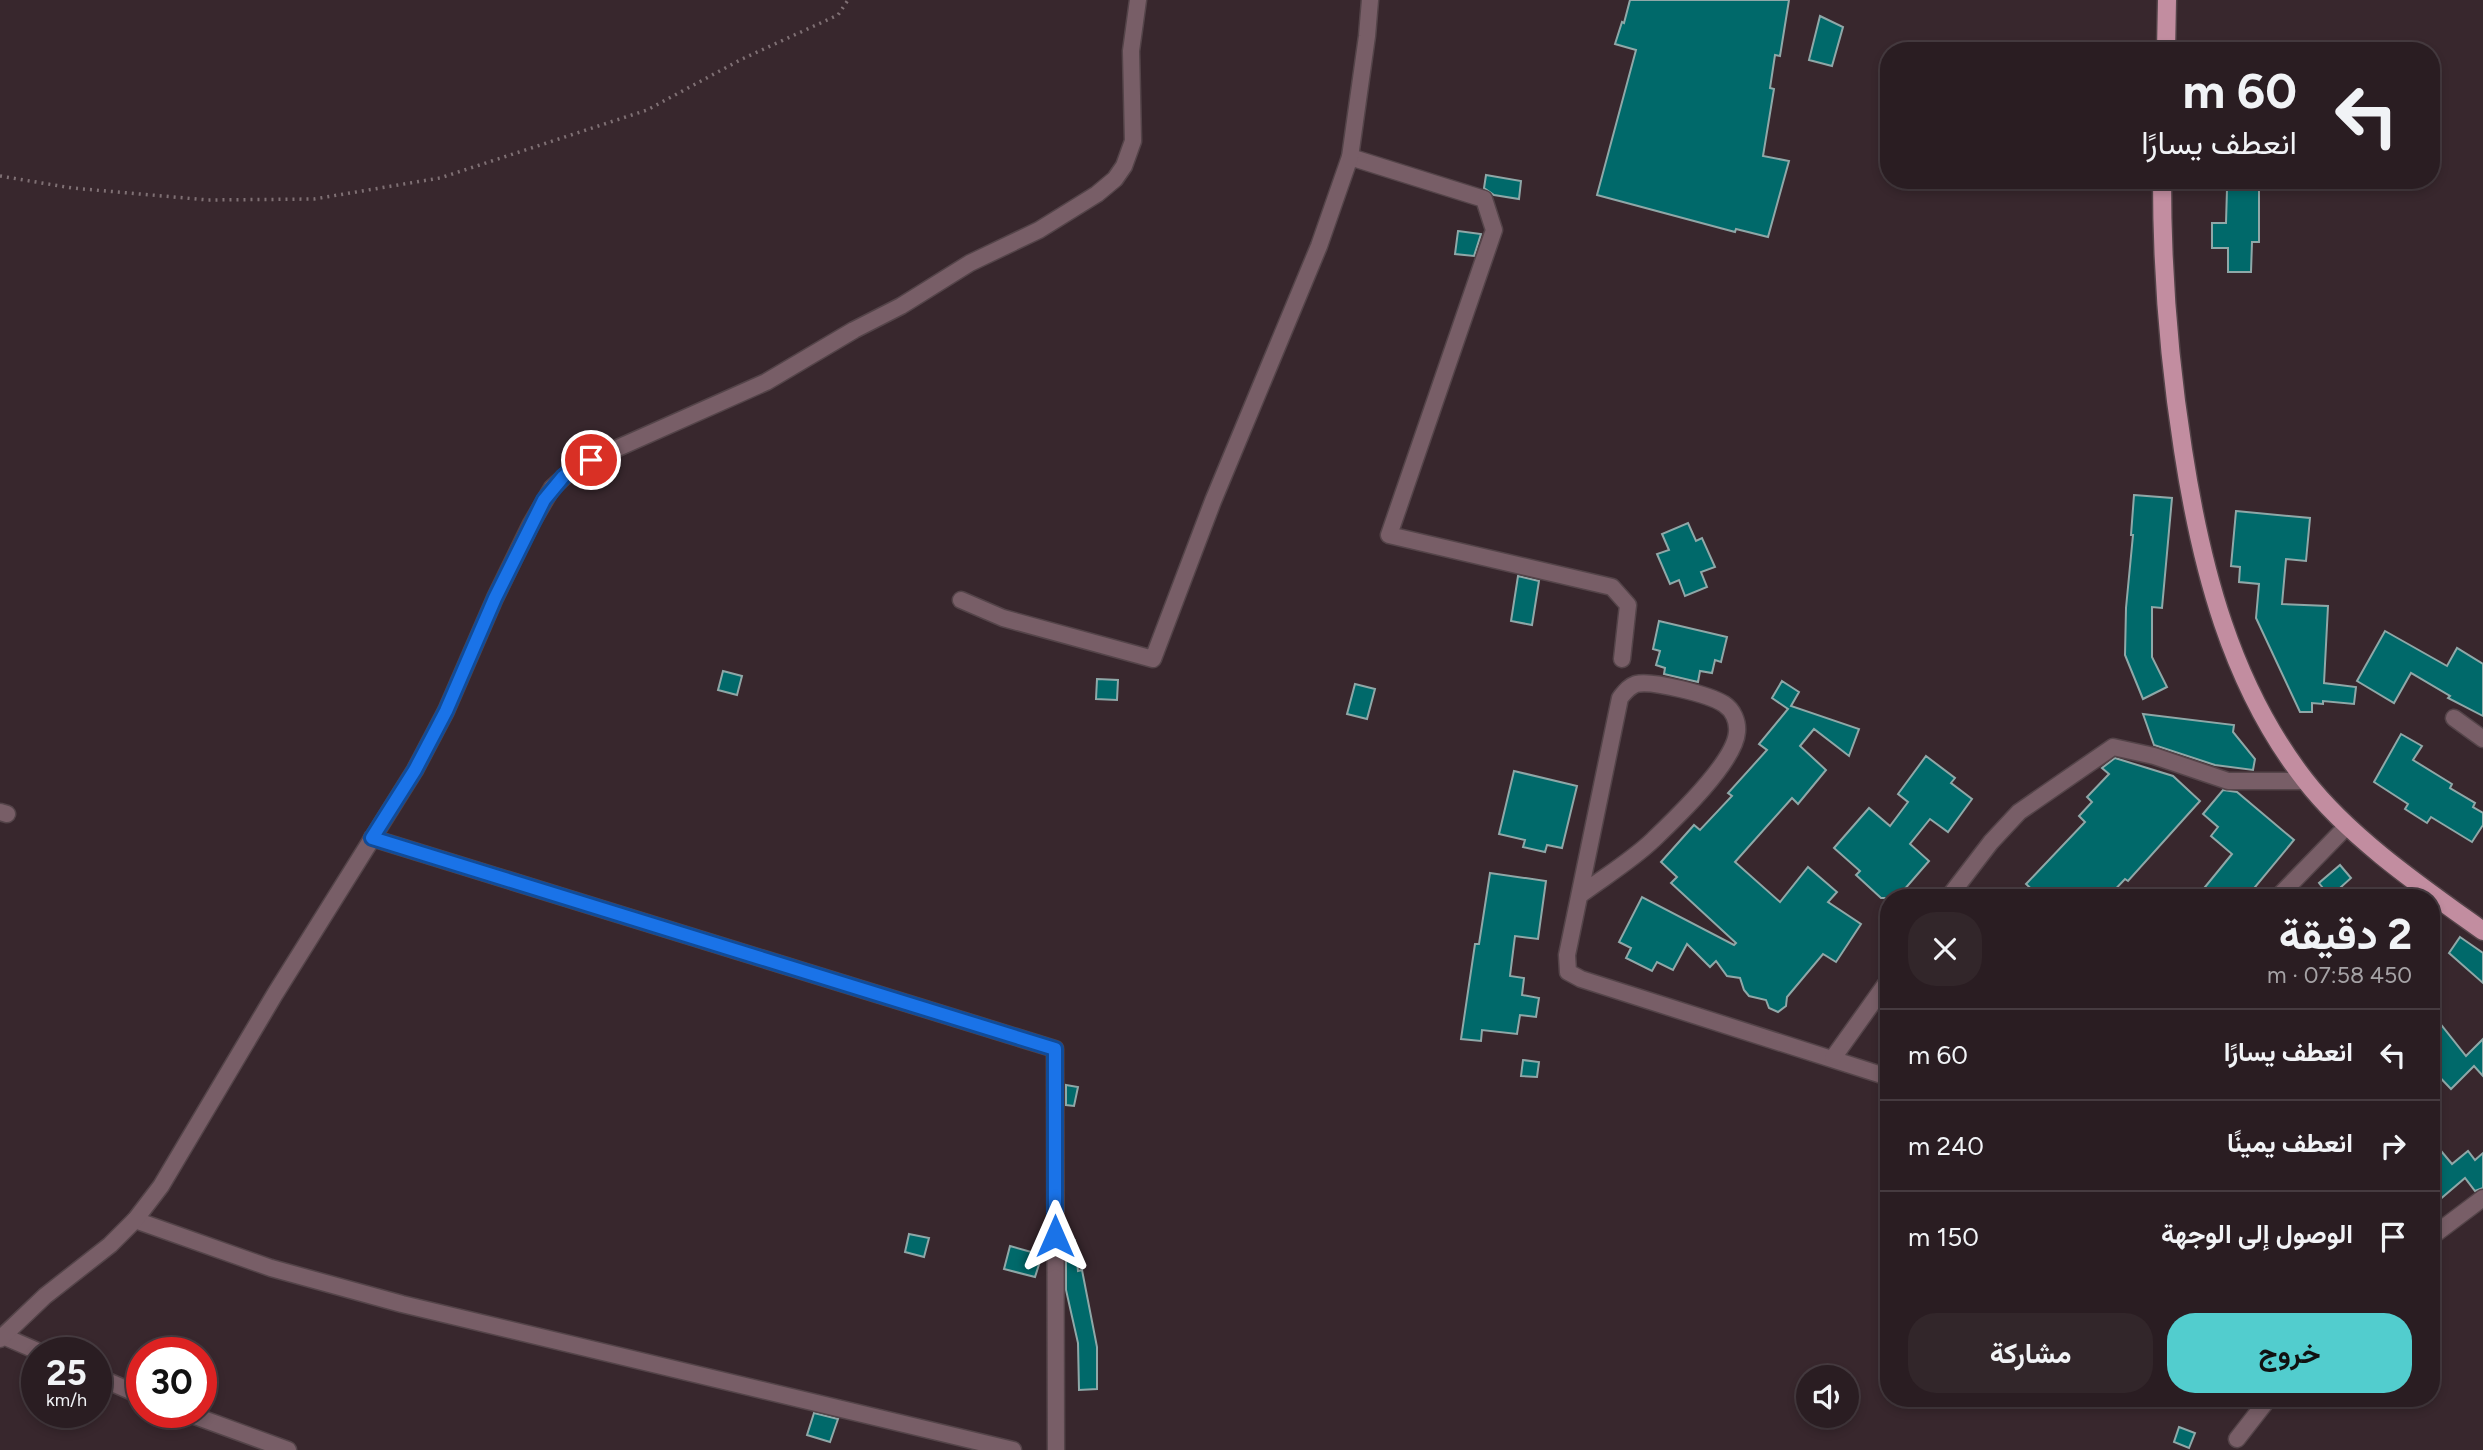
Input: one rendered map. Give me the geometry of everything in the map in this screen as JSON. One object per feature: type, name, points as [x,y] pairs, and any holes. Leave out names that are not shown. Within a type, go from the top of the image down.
[{"type":"main road","points":[[2166,0],[2166,42]]},
{"type":"main road","points":[[2162,189],[2166,306],[2173,386],[2192,509],[2216,605],[2249,690],[2305,781],[2347,826],[2426,889]]},
{"type":"main road","points":[[2440,900],[2483,931]]},
{"type":"street","points":[[21,1345],[1,1337],[45,1297],[110,1245],[135,1220],[161,1186],[275,994],[415,770],[446,711],[495,598],[531,524],[544,500],[563,477],[575,467],[766,382],[854,330],[901,306],[970,263],[1039,230],[1071,211],[1115,178],[1124,166],[1133,141],[1130,51],[1138,0]]},
{"type":"street","points":[[961,600],[1003,618],[1153,659],[1213,501],[1318,246],[1350,157],[1370,0]]},
{"type":"street","points":[[1350,157],[1484,199],[1494,230],[1389,535],[1612,587],[1628,605],[1622,659]]},
{"type":"street","points":[[1580,895],[1652,841],[1717,773],[1737,735],[1737,723],[1733,713],[1724,704],[1651,684],[1637,684],[1627,688],[1617,707],[1566,960],[1568,972],[1880,1074]]},
{"type":"street","points":[[2454,718],[2483,739]]},
{"type":"street","points":[[1955,889],[1991,842],[2019,812],[2113,747],[2154,756],[2228,781],[2305,781]]},
{"type":"street","points":[[2286,889],[2347,826]]},
{"type":"street","points":[[372,838],[1055,1049],[1056,1450]]},
{"type":"street","points":[[1833,1058],[1880,992]]},
{"type":"street","points":[[2440,1230],[2483,1198]]},
{"type":"street","points":[[135,1220],[271,1268],[401,1304],[1013,1450]]},
{"type":"street","points":[[2237,1439],[2262,1407]]},
{"type":"street","points":[[217,1424],[288,1450]]},
{"type":"path","points":[[0,176],[72,188],[208,201],[314,199],[440,178],[647,110],[742,58],[838,15],[848,0]]},
{"type":"building","points":[[1630,0],[1789,0],[1780,56],[1775,55],[1770,88],[1774,89],[1763,156],[1789,161],[1768,237],[1736,229],[1735,232],[1597,195],[1636,50],[1615,44]]},
{"type":"building","points":[[1820,16],[1843,27],[1832,66],[1809,60]]},
{"type":"building","points":[[1486,175],[1521,181],[1519,199],[1494,195],[1484,188]]},
{"type":"building","points":[[2227,189],[2259,189],[2259,242],[2252,242],[2251,272],[2228,272],[2228,248],[2212,248],[2212,223],[2226,223]]},
{"type":"building","points":[[1458,231],[1481,234],[1474,256],[1455,254]]},
{"type":"building","points":[[2134,495],[2172,498],[2162,608],[2152,607],[2152,657],[2167,687],[2143,699],[2125,655]]},
{"type":"building","points":[[2236,511],[2310,518],[2306,561],[2286,559],[2282,604],[2328,606],[2324,683],[2356,687],[2354,704],[2323,701],[2323,704],[2312,703],[2312,712],[2300,712],[2256,618],[2259,584],[2239,582],[2240,567],[2231,566]]},
{"type":"building","points":[[1688,523],[1696,541],[1702,538],[1715,567],[1701,572],[1707,587],[1685,596],[1679,580],[1670,584],[1657,554],[1669,550],[1662,534]]},
{"type":"building","points":[[1518,576],[1539,581],[1532,625],[1511,621]]},
{"type":"building","points":[[1659,621],[1727,637],[1721,662],[1715,660],[1712,673],[1700,671],[1698,682],[1664,674],[1665,668],[1656,665],[1660,651],[1653,649]]},
{"type":"building","points":[[2385,631],[2447,666],[2457,648],[2483,664],[2483,716],[2448,698],[2450,696],[2411,673],[2394,703],[2357,681]]},
{"type":"building","points":[[723,671],[742,676],[737,695],[718,690]]},
{"type":"building","points":[[1097,679],[1118,680],[1117,700],[1096,699]]},
{"type":"building","points":[[1782,681],[1799,692],[1791,706],[1859,729],[1849,756],[1814,729],[1800,746],[1826,770],[1798,804],[1792,798],[1735,862],[1780,902],[1808,867],[1837,892],[1828,902],[1861,924],[1836,962],[1823,954],[1787,997],[1786,1006],[1778,1012],[1769,1008],[1766,1000],[1749,996],[1740,978],[1727,976],[1716,961],[1710,967],[1687,944],[1673,970],[1657,962],[1652,971],[1626,958],[1631,948],[1619,942],[1642,897],[1734,945],[1736,943],[1671,883],[1677,877],[1661,862],[1694,825],[1700,830],[1732,796],[1728,793],[1767,750],[1759,744],[1788,709],[1772,698]]},
{"type":"building","points":[[1355,684],[1375,689],[1367,719],[1347,714]]},
{"type":"building","points":[[2143,714],[2234,725],[2233,732],[2255,759],[2253,770],[2215,765],[2154,745]]},
{"type":"building","points":[[2401,734],[2422,746],[2413,760],[2452,784],[2450,788],[2475,803],[2473,807],[2483,813],[2483,825],[2472,842],[2431,817],[2427,823],[2405,809],[2408,804],[2374,782]]},
{"type":"building","points":[[1926,756],[1955,778],[1951,783],[1972,799],[1948,832],[1930,819],[1910,844],[1929,861],[1905,889],[1880,889],[1880,897],[1856,875],[1860,871],[1834,848],[1869,808],[1890,826],[1908,802],[1898,794]]},
{"type":"building","points":[[2115,758],[2173,776],[2200,801],[2128,881],[2125,879],[2116,889],[2031,889],[2026,884],[2085,822],[2079,816],[2092,802],[2087,797],[2109,774],[2102,768]]},
{"type":"building","points":[[1514,771],[1577,786],[1562,848],[1547,845],[1545,852],[1523,847],[1525,840],[1499,834]]},
{"type":"building","points":[[2223,790],[2237,792],[2294,840],[2253,889],[2203,889],[2232,854],[2211,836],[2218,827],[2203,814]]},
{"type":"building","points":[[2340,865],[2351,878],[2339,889],[2324,889],[2319,883]]},
{"type":"building","points":[[1490,873],[1546,881],[1538,939],[1515,936],[1510,976],[1524,978],[1522,995],[1539,998],[1536,1017],[1520,1015],[1517,1034],[1482,1030],[1481,1041],[1461,1039],[1475,944],[1479,944]]},
{"type":"building","points":[[2460,937],[2483,953],[2483,983],[2449,953]]},
{"type":"building","points":[[2440,1023],[2466,1056],[2483,1039],[2483,1076],[2474,1066],[2451,1089],[2440,1077]]},
{"type":"building","points":[[1523,1060],[1539,1062],[1537,1077],[1521,1076]]},
{"type":"building","points":[[1066,1085],[1078,1087],[1074,1106],[1066,1105]]},
{"type":"building","points":[[2440,1150],[2452,1164],[2468,1151],[2475,1160],[2483,1153],[2483,1188],[2475,1191],[2465,1178],[2440,1199]]},
{"type":"building","points":[[909,1234],[929,1238],[924,1257],[905,1252]]},
{"type":"building","points":[[1075,1240],[1078,1271],[1082,1270],[1097,1347],[1097,1389],[1079,1390],[1078,1343],[1066,1290],[1066,1241]]},
{"type":"building","points":[[1010,1246],[1042,1255],[1035,1277],[1004,1269]]},
{"type":"building","points":[[814,1413],[838,1419],[830,1442],[807,1435]]},
{"type":"building","points":[[2179,1427],[2195,1433],[2189,1448],[2174,1442]]},
{"type":"route","points":[[591,460],[575,467],[563,477],[544,500],[495,598],[446,711],[415,770],[372,838],[1055,1049],[1055,1236]]}]
